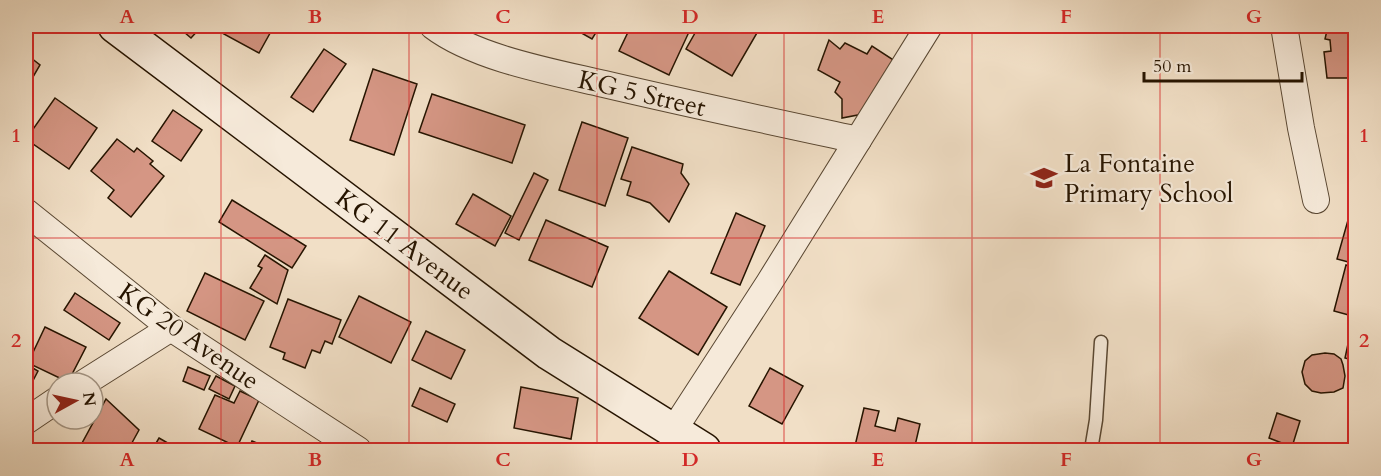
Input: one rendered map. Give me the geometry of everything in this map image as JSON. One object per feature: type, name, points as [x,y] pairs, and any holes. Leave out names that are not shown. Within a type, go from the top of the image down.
[{"type":"main road","name":"KG 11 Avenue","points":[[115,26],[549,353],[704,450]]},
{"type":"street","name":"KG 5 Street","points":[[433,26],[448,37],[488,54],[570,76],[858,140]]},
{"type":"street","points":[[673,431],[769,283],[928,26]]},
{"type":"street","points":[[1284,26],[1316,200]]},
{"type":"street","name":"KG 20 Avenue","points":[[26,212],[171,328],[358,450]]},
{"type":"street","points":[[103,371],[171,328]]},
{"type":"street","points":[[26,420],[45,408]]},
{"type":"lane","points":[[1091,450],[1096,420],[1101,342]]},
{"type":"building","points":[[177,26],[202,26],[191,38]]},
{"type":"building","points":[[226,26],[274,26],[259,53],[222,33]]},
{"type":"building","points":[[569,26],[600,26],[592,39]]},
{"type":"building","points":[[631,26],[675,26],[689,32],[669,75],[619,51]]},
{"type":"building","points":[[699,26],[761,26],[732,76],[686,49]]},
{"type":"building","points":[[1328,26],[1351,26],[1356,31],[1356,78],[1327,78],[1324,52],[1331,51],[1330,40],[1325,39]]},
{"type":"building","points":[[829,40],[840,49],[845,43],[867,54],[872,46],[895,61],[868,113],[842,118],[842,99],[835,92],[840,82],[818,70]]},
{"type":"building","points":[[324,49],[346,64],[313,112],[291,97]]},
{"type":"building","points":[[26,54],[40,65],[26,89]]},
{"type":"building","points":[[373,69],[417,84],[394,155],[350,140]]},
{"type":"building","points":[[432,94],[525,125],[512,163],[419,132]]},
{"type":"building","points":[[55,98],[97,128],[69,169],[26,139]]},
{"type":"building","points":[[173,110],[202,130],[181,161],[152,141]]},
{"type":"building","points":[[1352,111],[1356,111],[1356,130],[1355,130]]},
{"type":"building","points":[[582,122],[628,138],[605,206],[559,190]]},
{"type":"building","points":[[1356,136],[1356,157],[1353,157],[1351,137]]},
{"type":"building","points":[[117,139],[134,152],[137,148],[153,161],[150,164],[164,176],[131,217],[108,198],[114,190],[91,171]]},
{"type":"building","points":[[632,147],[683,164],[681,173],[689,184],[669,222],[650,203],[627,195],[631,182],[621,179]]},
{"type":"building","points":[[534,173],[548,180],[519,240],[505,233]]},
{"type":"building","points":[[473,194],[511,216],[495,246],[456,224]]},
{"type":"building","points":[[232,200],[306,246],[292,268],[219,222]]},
{"type":"building","points":[[736,213],[765,226],[740,285],[711,273]]},
{"type":"building","points":[[1350,213],[1356,214],[1356,264],[1337,259]]},
{"type":"building","points":[[546,220],[608,247],[592,287],[529,260]]},
{"type":"building","points":[[265,255],[288,270],[277,304],[250,288],[262,268],[258,266]]},
{"type":"building","points":[[1346,265],[1356,268],[1356,317],[1334,311]]},
{"type":"building","points":[[669,271],[727,307],[698,355],[639,318]]},
{"type":"building","points":[[205,273],[264,301],[245,340],[187,311]]},
{"type":"building","points":[[75,293],[120,323],[109,340],[64,310]]},
{"type":"building","points":[[359,296],[411,322],[391,363],[339,337]]},
{"type":"building","points":[[288,299],[341,320],[332,344],[325,341],[320,353],[312,350],[305,368],[283,359],[285,353],[270,347]]},
{"type":"building","points":[[45,327],[86,347],[74,371],[45,371],[28,363]]},
{"type":"building","points":[[426,331],[465,350],[451,379],[412,360]]},
{"type":"building","points":[[1348,344],[1356,346],[1356,361],[1345,358]]},
{"type":"building","points":[[1334,354],[1341,359],[1345,376],[1343,388],[1334,392],[1321,393],[1312,391],[1305,384],[1302,372],[1305,361],[1312,355]]},
{"type":"building","points":[[26,364],[38,371],[26,394]]},
{"type":"building","points":[[188,367],[210,376],[204,390],[183,381]]},
{"type":"building","points":[[770,368],[803,386],[782,424],[749,406]]},
{"type":"building","points":[[216,376],[235,386],[229,399],[209,389]]},
{"type":"building","points":[[521,387],[578,398],[571,439],[514,428]]},
{"type":"building","points":[[420,388],[455,404],[447,422],[412,406]]},
{"type":"building","points":[[240,391],[259,400],[237,447],[199,429],[215,395],[234,403]]},
{"type":"building","points":[[106,399],[139,430],[128,450],[91,450],[81,445],[89,431],[105,431]]},
{"type":"building","points":[[864,408],[879,411],[875,426],[895,431],[898,418],[920,424],[914,450],[854,450]]},
{"type":"building","points":[[1277,413],[1300,421],[1292,447],[1269,438]]},
{"type":"building","points":[[159,438],[180,450],[152,450]]},
{"type":"building","points":[[252,441],[275,450],[248,450]]},
{"type":"building","points":[[558,443],[578,448],[577,450],[556,450]]},
{"type":"place","name":"La Fontaine Primary School","points":[[1044,178]]}]
